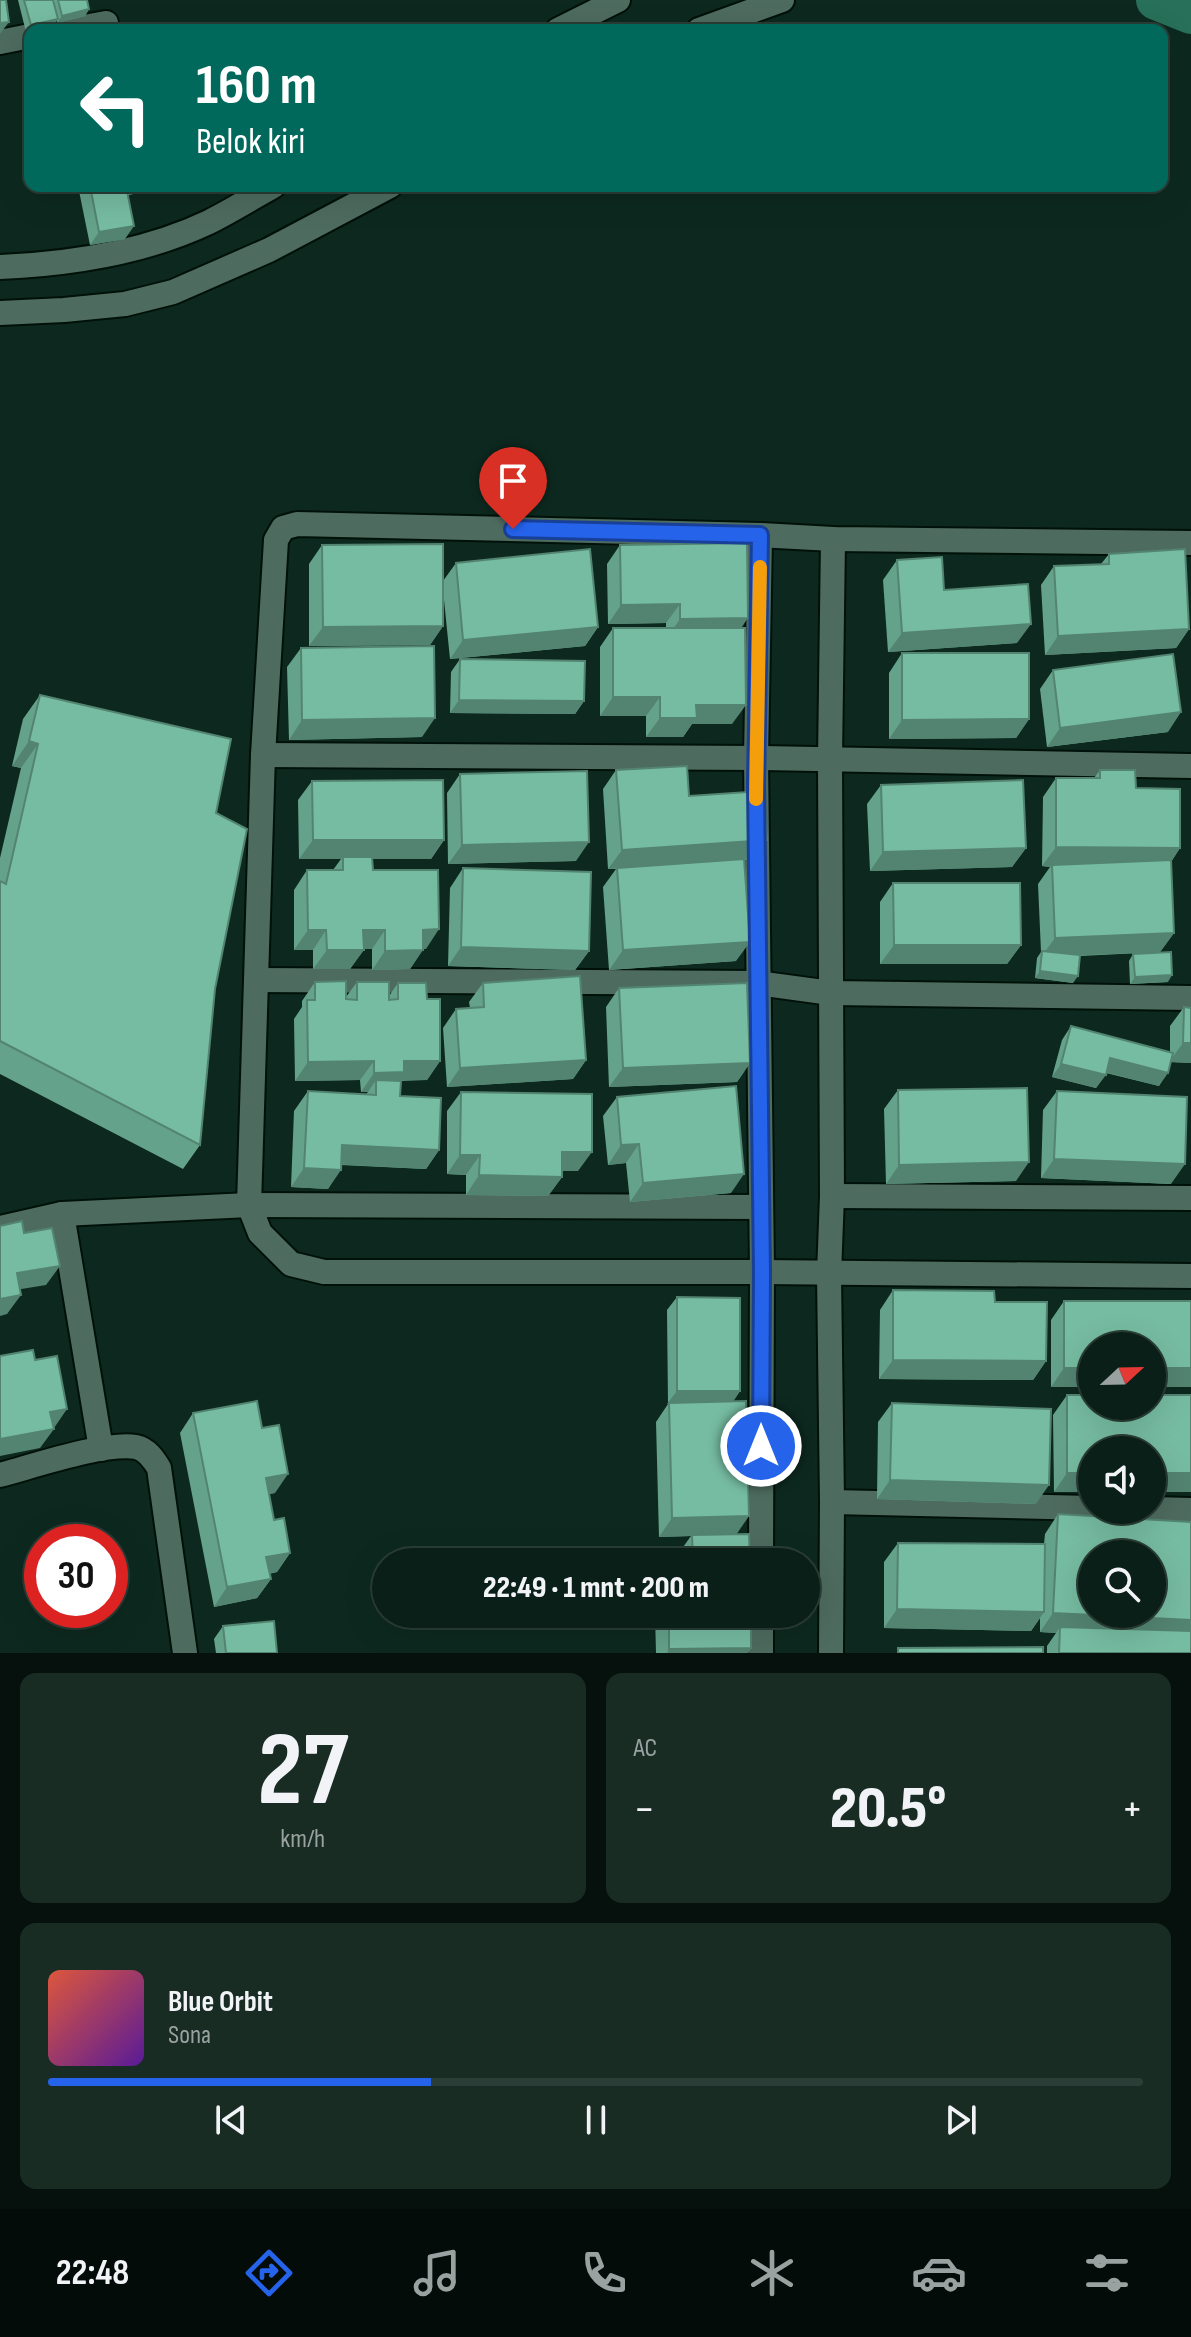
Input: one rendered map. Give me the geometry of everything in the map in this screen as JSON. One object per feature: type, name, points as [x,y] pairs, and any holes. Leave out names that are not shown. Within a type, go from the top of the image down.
[{"type":"street","points":[[570,24],[618,0]]},
{"type":"street","points":[[716,24],[782,0]]},
{"type":"street","points":[[101,24],[106,23]]},
{"type":"street","points":[[0,42],[24,37]]},
{"type":"street","points":[[0,267],[46,265],[98,257],[160,240],[208,223],[262,192]]},
{"type":"street","points":[[0,313],[125,304],[173,292],[269,250],[379,192]]},
{"type":"street","points":[[1191,543],[833,539],[297,524],[283,528],[276,540],[263,755],[249,1205],[260,1233],[291,1264],[324,1272],[1191,1276]]},
{"type":"street","points":[[760,535],[756,758],[762,1272],[761,1548]]},
{"type":"street","points":[[831,1653],[829,1274],[832,1196],[830,759],[833,539]]},
{"type":"street","points":[[263,755],[756,758],[1191,766]]},
{"type":"street","points":[[256,980],[757,983],[831,993],[1191,998]]},
{"type":"street","points":[[832,1196],[1191,1198]]},
{"type":"street","points":[[0,1228],[62,1214],[249,1205],[761,1207]]},
{"type":"street","points":[[62,1214],[101,1449]]},
{"type":"street","points":[[0,1475],[101,1449],[139,1447],[151,1456],[159,1468],[185,1653]]},
{"type":"street","points":[[832,1502],[1078,1508]]},
{"type":"street","points":[[1166,1509],[1191,1510]]},
{"type":"street","points":[[761,1628],[761,1653]]},
{"type":"building","points":[[0,0],[6,0],[9,22],[0,23]]},
{"type":"building","points":[[24,0],[53,0],[58,19],[31,24]]},
{"type":"building","points":[[58,0],[87,0],[89,9],[62,16]]},
{"type":"building","points":[[91,192],[127,192],[134,226],[99,232]]},
{"type":"building","points":[[747,543],[748,618],[680,619],[680,604],[621,605],[620,545]]},
{"type":"building","points":[[443,544],[443,626],[323,627],[322,545]]},
{"type":"building","points":[[590,549],[598,627],[463,640],[456,563]]},
{"type":"building","points":[[1185,549],[1189,629],[1058,636],[1054,566],[1109,564],[1109,554]]},
{"type":"building","points":[[942,557],[944,590],[1028,584],[1031,624],[902,633],[897,560]]},
{"type":"building","points":[[613,628],[745,628],[746,705],[696,705],[697,718],[660,718],[660,697],[613,697]]},
{"type":"building","points":[[434,646],[435,718],[302,720],[301,648]]},
{"type":"building","points":[[902,653],[1029,653],[1029,719],[902,720]]},
{"type":"building","points":[[1173,654],[1181,712],[1060,728],[1053,670]]},
{"type":"building","points":[[460,659],[585,661],[584,701],[459,700]]},
{"type":"building","points":[[40,695],[231,739],[216,813],[247,829],[215,989],[200,1145],[0,1041],[0,881],[6,884],[38,744],[29,741]]},
{"type":"building","points":[[687,766],[689,796],[763,791],[767,840],[622,850],[616,770]]},
{"type":"building","points":[[1100,770],[1135,770],[1136,788],[1180,789],[1180,848],[1056,847],[1056,778],[1100,778]]},
{"type":"building","points":[[587,771],[589,842],[462,845],[460,774]]},
{"type":"building","points":[[443,780],[444,840],[313,840],[312,781]]},
{"type":"building","points":[[1023,780],[1026,848],[883,852],[881,785]]},
{"type":"building","points":[[343,857],[372,857],[373,870],[438,870],[439,929],[423,930],[423,950],[385,951],[385,930],[363,930],[364,950],[327,950],[326,930],[308,930],[307,870],[343,870]]},
{"type":"building","points":[[744,859],[750,942],[623,950],[617,868]]},
{"type":"building","points":[[1171,860],[1174,933],[1055,938],[1052,865]]},
{"type":"building","points":[[463,868],[591,872],[589,951],[461,947]]},
{"type":"building","points":[[893,883],[1020,883],[1021,945],[894,945]]},
{"type":"building","points":[[1042,951],[1080,955],[1078,976],[1040,971]]},
{"type":"building","points":[[1171,952],[1172,975],[1135,977],[1133,954]]},
{"type":"building","points":[[580,976],[586,1060],[460,1068],[456,1009],[484,1007],[483,983]]},
{"type":"building","points":[[346,981],[346,999],[357,1000],[357,982],[389,982],[389,1000],[398,999],[398,983],[426,983],[427,999],[440,999],[440,1061],[404,1061],[404,1072],[374,1073],[374,1061],[308,1062],[307,1000],[315,1000],[315,982]]},
{"type":"building","points":[[747,983],[750,1063],[623,1068],[619,988]]},
{"type":"building","points":[[1184,1007],[1191,1008],[1191,1043],[1183,1043]]},
{"type":"building","points":[[1071,1026],[1173,1053],[1168,1073],[1110,1058],[1106,1075],[1061,1064]]},
{"type":"building","points":[[376,1080],[401,1081],[400,1096],[441,1098],[439,1150],[342,1145],[341,1170],[304,1168],[308,1091],[376,1095]]},
{"type":"building","points":[[736,1086],[744,1174],[643,1183],[639,1144],[621,1145],[617,1097]]},
{"type":"building","points":[[1027,1088],[1029,1162],[899,1165],[898,1090]]},
{"type":"building","points":[[1057,1091],[1187,1097],[1185,1164],[1054,1159]]},
{"type":"building","points":[[461,1092],[592,1094],[592,1152],[562,1152],[562,1177],[479,1175],[480,1155],[460,1155]]},
{"type":"building","points":[[22,1221],[24,1233],[52,1228],[60,1266],[17,1273],[21,1295],[0,1299],[0,1226]]},
{"type":"building","points":[[893,1290],[994,1291],[995,1302],[1047,1302],[1046,1361],[893,1360]]},
{"type":"building","points":[[677,1297],[740,1298],[740,1391],[677,1391]]},
{"type":"building","points":[[1064,1301],[1191,1301],[1191,1368],[1166,1368],[1166,1332],[1078,1332],[1078,1368],[1064,1368]]},
{"type":"building","points":[[33,1350],[35,1360],[57,1356],[67,1409],[50,1412],[54,1429],[0,1439],[0,1356]]},
{"type":"building","points":[[1067,1395],[1078,1395],[1078,1420],[1166,1420],[1166,1395],[1191,1395],[1191,1473],[1166,1473],[1166,1436],[1078,1436],[1078,1473],[1067,1473]]},
{"type":"building","points":[[257,1401],[262,1428],[279,1425],[288,1474],[266,1478],[274,1520],[284,1518],[290,1553],[266,1557],[271,1579],[227,1587],[193,1413]]},
{"type":"building","points":[[746,1401],[749,1516],[672,1518],[669,1403]]},
{"type":"building","points":[[892,1403],[1051,1409],[1049,1485],[890,1480]]},
{"type":"building","points":[[1058,1514],[1078,1515],[1078,1524],[1191,1522],[1191,1620],[1166,1619],[1166,1540],[1078,1540],[1078,1614],[1053,1613]]},
{"type":"building","points":[[749,1534],[750,1548],[692,1548],[692,1535]]},
{"type":"building","points":[[898,1543],[1045,1544],[1044,1612],[897,1609]]},
{"type":"building","points":[[274,1621],[277,1653],[226,1653],[223,1626]]},
{"type":"building","points":[[1060,1627],[1191,1631],[1191,1653],[1059,1653]]},
{"type":"building","points":[[669,1628],[751,1628],[751,1648],[669,1649]]},
{"type":"building","points":[[1043,1647],[1043,1653],[898,1653],[898,1648]]},
{"type":"waterway","points":[[1156,0],[1191,14]]},
{"type":"slow traffic","points":[[756,799],[760,567]]},
{"type":"route","points":[[513,529],[760,535],[756,786],[761,1446]]}]
